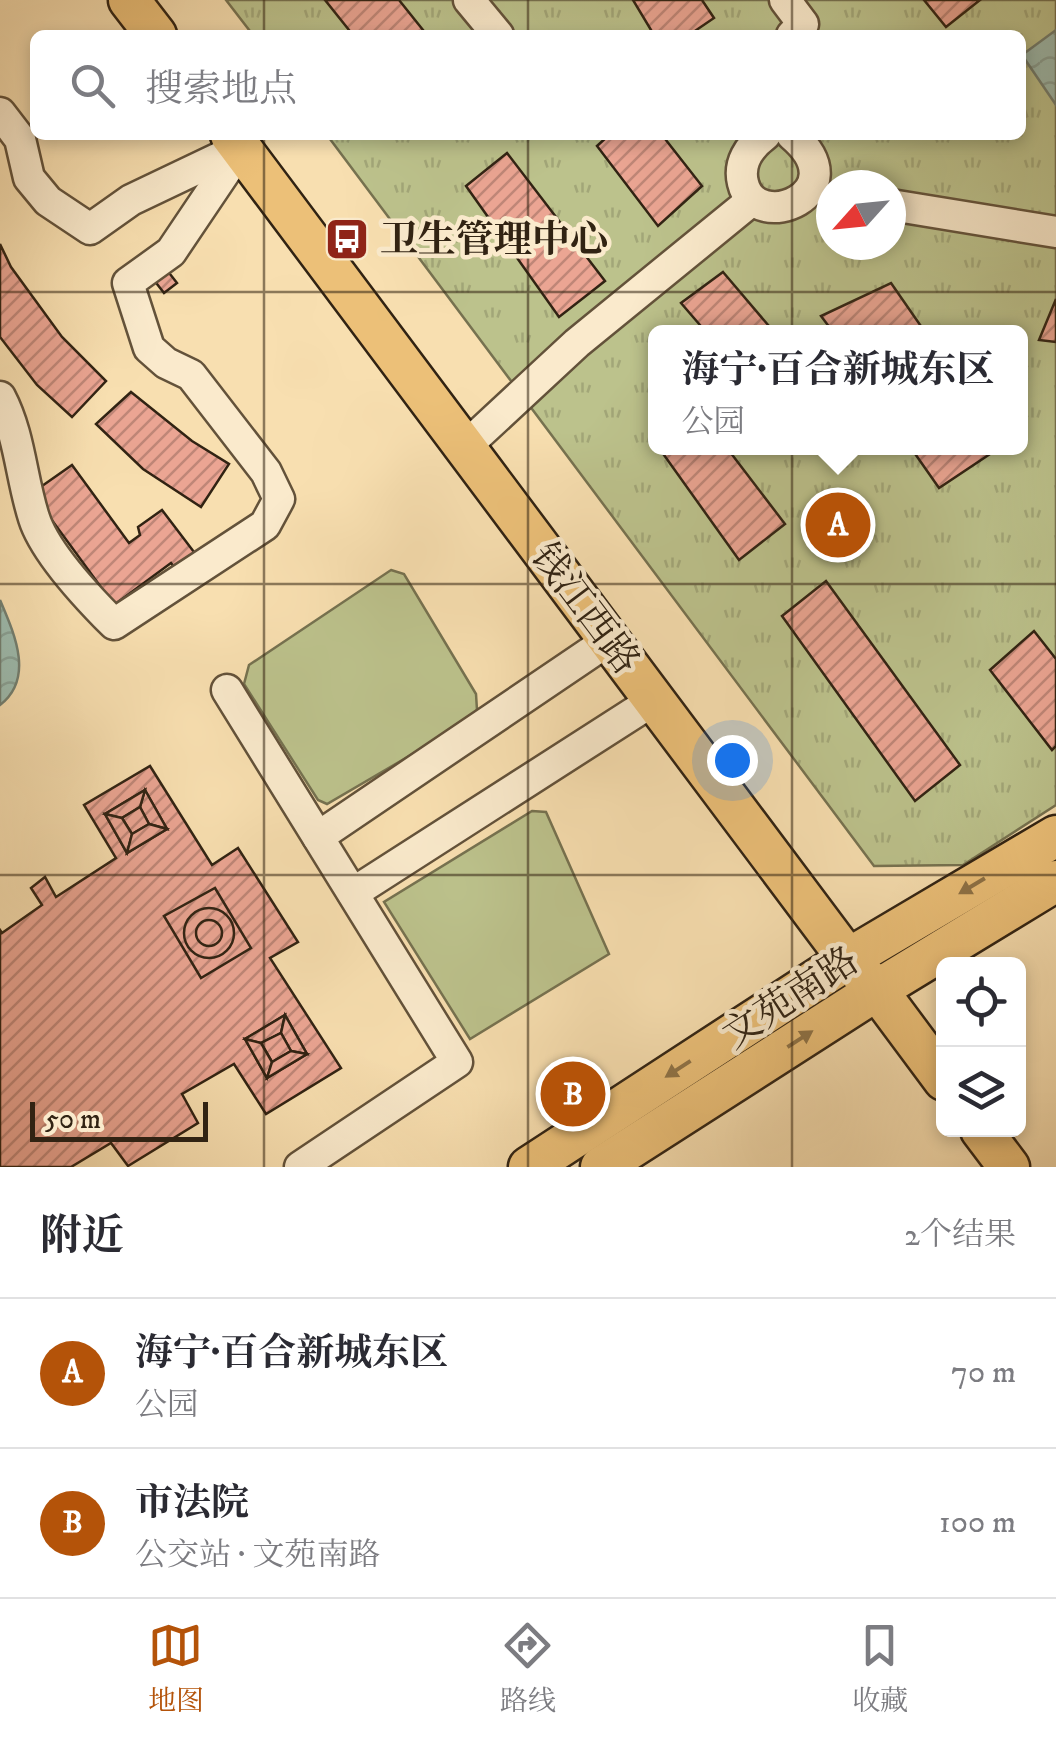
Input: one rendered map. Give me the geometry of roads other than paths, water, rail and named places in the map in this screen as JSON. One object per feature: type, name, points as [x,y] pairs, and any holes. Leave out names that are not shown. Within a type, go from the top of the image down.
[{"type":"main road","points":[[129,0],[152,30]]},
{"type":"main road","name":"钱江西路","points":[[236,142],[848,959],[877,990],[936,1069]]},
{"type":"main road","name":"文苑南路","points":[[528,1167],[848,959],[1056,836]]},
{"type":"main road","name":"文苑南路","points":[[600,1167],[1056,881]]},
{"type":"main road","points":[[986,1137],[1009,1167]]},
{"type":"lane","points":[[469,0],[494,30]]},
{"type":"lane","points":[[785,0],[803,24],[797,30]]},
{"type":"lane","points":[[0,113],[20,139],[29,178],[48,201],[90,229],[131,200],[236,142]]},
{"type":"lane","points":[[760,140],[744,159],[741,174],[751,202],[766,208],[782,207],[816,194]]},
{"type":"lane","points":[[797,140],[814,158],[817,170]]},
{"type":"lane","points":[[0,397],[10,415],[35,522],[80,590],[114,624],[264,525],[279,498],[266,472],[191,375],[166,363],[149,348],[128,283],[172,252],[236,142]]},
{"type":"lane","points":[[466,446],[578,343],[751,202]]},
{"type":"lane","points":[[906,207],[1056,232]]},
{"type":"lane","points":[[318,837],[609,640]]},
{"type":"lane","points":[[227,690],[457,1062],[300,1167]]},
{"type":"lane","points":[[353,893],[654,700]]},
{"type":"water","points":[[1056,30],[1056,105],[1026,61],[1026,52]]},
{"type":"water","points":[[0,600],[15,641],[19,669],[11,694],[0,705]]},
{"type":"place","name":"卫生管理中心","points":[[347,239]]},
{"type":"place","name":"海宁·百合新城东区","points":[[838,525]]},
{"type":"place","name":"市法院","points":[[573,1094]]}]
